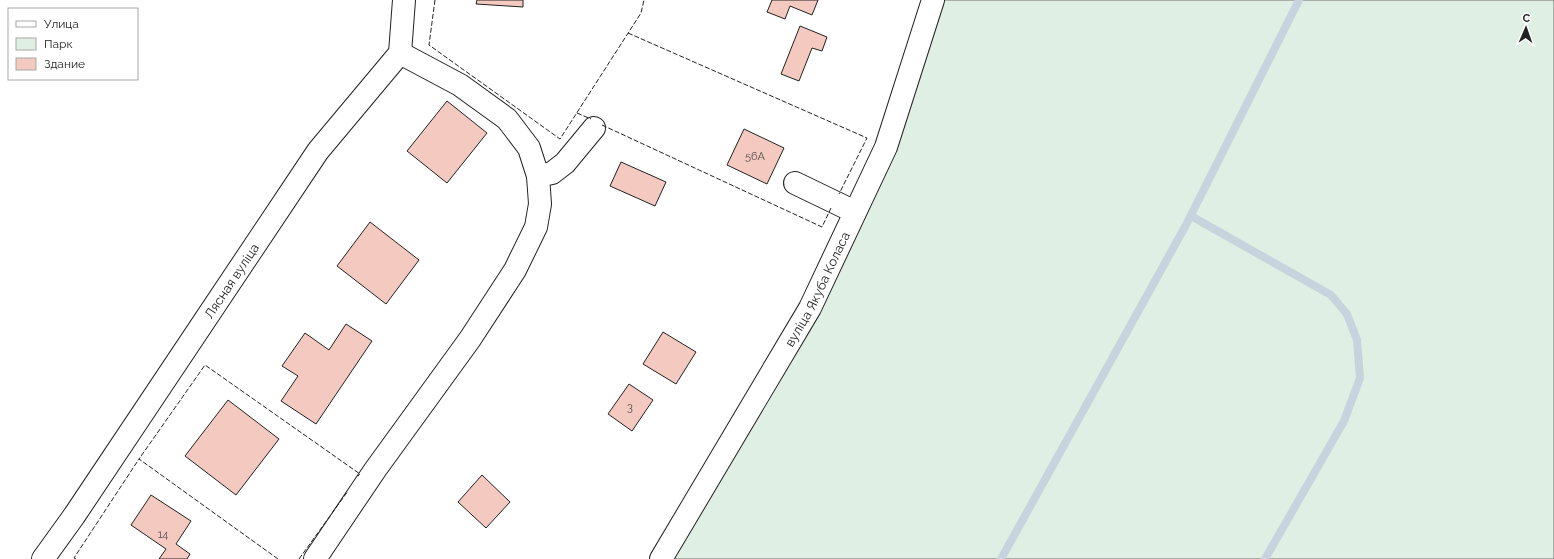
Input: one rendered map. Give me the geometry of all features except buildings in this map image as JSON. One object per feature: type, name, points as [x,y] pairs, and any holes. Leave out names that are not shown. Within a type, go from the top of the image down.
[{"type":"street","points":[[315,559],[374,470],[470,339],[515,270],[536,227],[540,204],[538,176],[529,148],[507,119],[460,85],[400,53],[404,0]]},
{"type":"street","name":"вуліца Якуба Коласа","points":[[661,559],[810,308],[886,147],[933,0]]},
{"type":"street","name":"Лясная вуліца","points":[[43,559],[74,516],[318,151],[400,53]]},
{"type":"street","points":[[538,176],[552,173],[565,163],[594,128]]},
{"type":"street","points":[[795,183],[856,212]]},
{"type":"green space","points":[[933,0],[1554,0],[1554,559],[661,559],[810,308]]},
{"type":"waterway","points":[[1001,559],[1186,225],[1299,0]]},
{"type":"waterway","points":[[1191,216],[1331,295],[1347,314],[1357,340],[1360,378],[1344,421],[1265,559]]},
{"type":"fence","points":[[435,0],[429,45],[560,139],[641,13],[644,0]]},
{"type":"fence","points":[[628,33],[867,138],[839,194]]},
{"type":"fence","points":[[577,113],[591,119]]},
{"type":"fence","points":[[602,125],[822,227],[831,208]]},
{"type":"fence","points":[[278,559],[139,459],[205,365],[360,474],[358,476]]},
{"type":"fence","points":[[76,559],[74,558],[139,459]]},
{"type":"fence","points":[[299,559],[348,491]]}]
